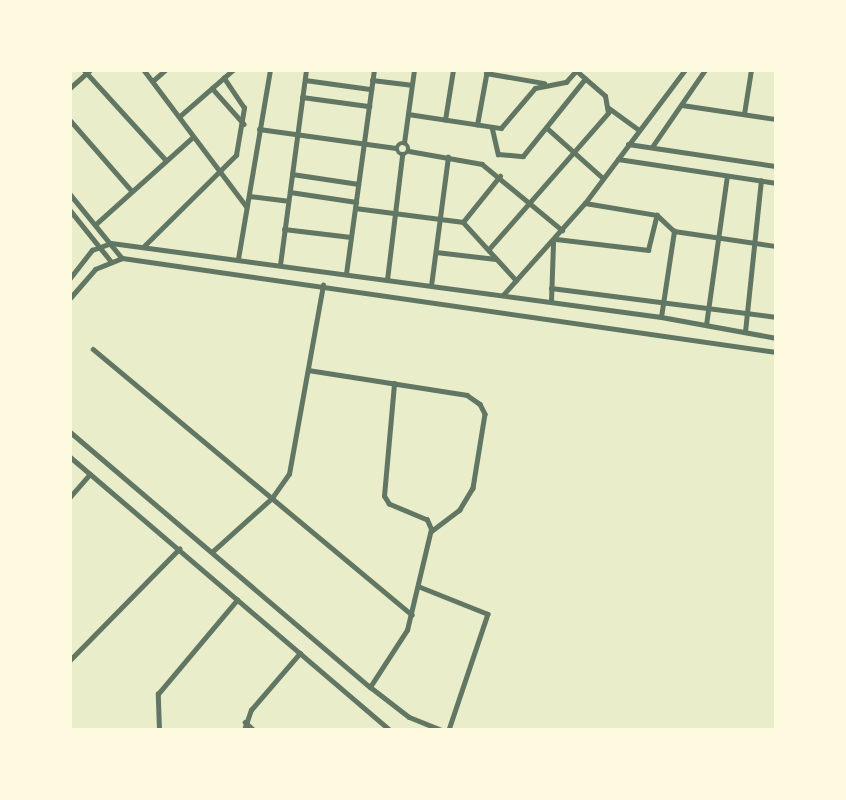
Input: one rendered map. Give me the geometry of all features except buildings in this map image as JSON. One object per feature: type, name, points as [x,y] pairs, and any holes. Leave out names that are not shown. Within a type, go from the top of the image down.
[{"type":"street","points":[[144,70],[180,116],[192,138],[247,207]]},
{"type":"street","points":[[154,80],[165,70]]},
{"type":"street","points":[[180,116],[233,70]]},
{"type":"street","points":[[238,259],[270,70]]},
{"type":"street","points":[[279,265],[306,70]]},
{"type":"street","points":[[346,274],[374,70]]},
{"type":"street","points":[[409,151],[404,143],[414,70]]},
{"type":"street","points":[[445,120],[453,70]]},
{"type":"street","points":[[501,309],[503,295],[585,203],[638,129],[685,70]]},
{"type":"street","points":[[652,147],[705,70]]},
{"type":"street","points":[[744,114],[751,70]]},
{"type":"street","points":[[70,88],[87,71],[166,160]]},
{"type":"street","points":[[477,125],[487,72],[545,83],[566,82],[576,71],[605,96],[609,108],[638,129]]},
{"type":"street","points":[[143,247],[220,174],[236,155],[244,125],[242,100],[224,78]]},
{"type":"street","points":[[492,127],[494,150],[511,159],[523,156],[585,79]]},
{"type":"street","points":[[305,80],[371,89]]},
{"type":"street","points":[[372,80],[411,85]]},
{"type":"street","points":[[408,114],[492,127],[507,125],[545,83]]},
{"type":"street","points":[[212,88],[244,125]]},
{"type":"street","points":[[302,97],[369,106]]},
{"type":"street","points":[[682,105],[776,119]]},
{"type":"street","points":[[489,249],[609,108]]},
{"type":"street","points":[[70,120],[132,191]]},
{"type":"street","points":[[547,128],[603,178]]},
{"type":"street","points":[[260,129],[396,148],[404,143]]},
{"type":"street","points":[[96,224],[192,138]]},
{"type":"street","points":[[628,144],[776,166]]},
{"type":"street","points":[[387,280],[402,156],[396,148]]},
{"type":"street","points":[[402,156],[409,151],[448,157],[500,176],[562,230]]},
{"type":"street","points":[[431,286],[448,157]]},
{"type":"street","points":[[617,159],[776,183]]},
{"type":"street","points":[[292,174],[358,184]]},
{"type":"street","points":[[463,222],[500,176]]},
{"type":"street","points":[[706,325],[727,176]]},
{"type":"street","points":[[745,332],[761,181]]},
{"type":"street","points":[[289,192],[395,213],[463,222],[516,280]]},
{"type":"street","points":[[70,194],[122,258]]},
{"type":"street","points":[[249,196],[288,201]]},
{"type":"street","points":[[585,203],[657,215],[674,231],[776,246]]},
{"type":"street","points":[[70,210],[100,244],[110,260]]},
{"type":"street","points":[[554,240],[648,250],[657,215]]},
{"type":"street","points":[[285,229],[351,237]]},
{"type":"street","points":[[661,317],[674,231]]},
{"type":"street","points":[[549,315],[554,240]]},
{"type":"street","points":[[70,278],[100,244],[111,243],[551,301],[776,338]]},
{"type":"street","points":[[436,252],[497,259]]},
{"type":"street","points":[[70,298],[110,260],[122,258],[549,315],[776,352]]},
{"type":"street","points":[[212,552],[272,498],[291,467],[323,285]]},
{"type":"street","points":[[551,288],[776,317]]},
{"type":"street","points":[[93,349],[412,615]]},
{"type":"street","points":[[308,370],[467,395],[485,414],[470,495],[430,532]]},
{"type":"street","points":[[370,687],[412,615],[430,532],[427,520],[384,496],[394,383]]},
{"type":"street","points":[[70,432],[370,687],[409,717],[441,730]]},
{"type":"street","points":[[70,457],[390,730]]},
{"type":"street","points":[[70,497],[90,474]]},
{"type":"street","points":[[70,660],[179,549]]},
{"type":"street","points":[[418,586],[488,614],[449,730]]},
{"type":"street","points":[[159,730],[158,694],[238,599]]},
{"type":"street","points":[[70,651],[75,656]]},
{"type":"street","points":[[244,730],[245,722],[300,653]]},
{"type":"street","points":[[245,722],[254,730]]}]
